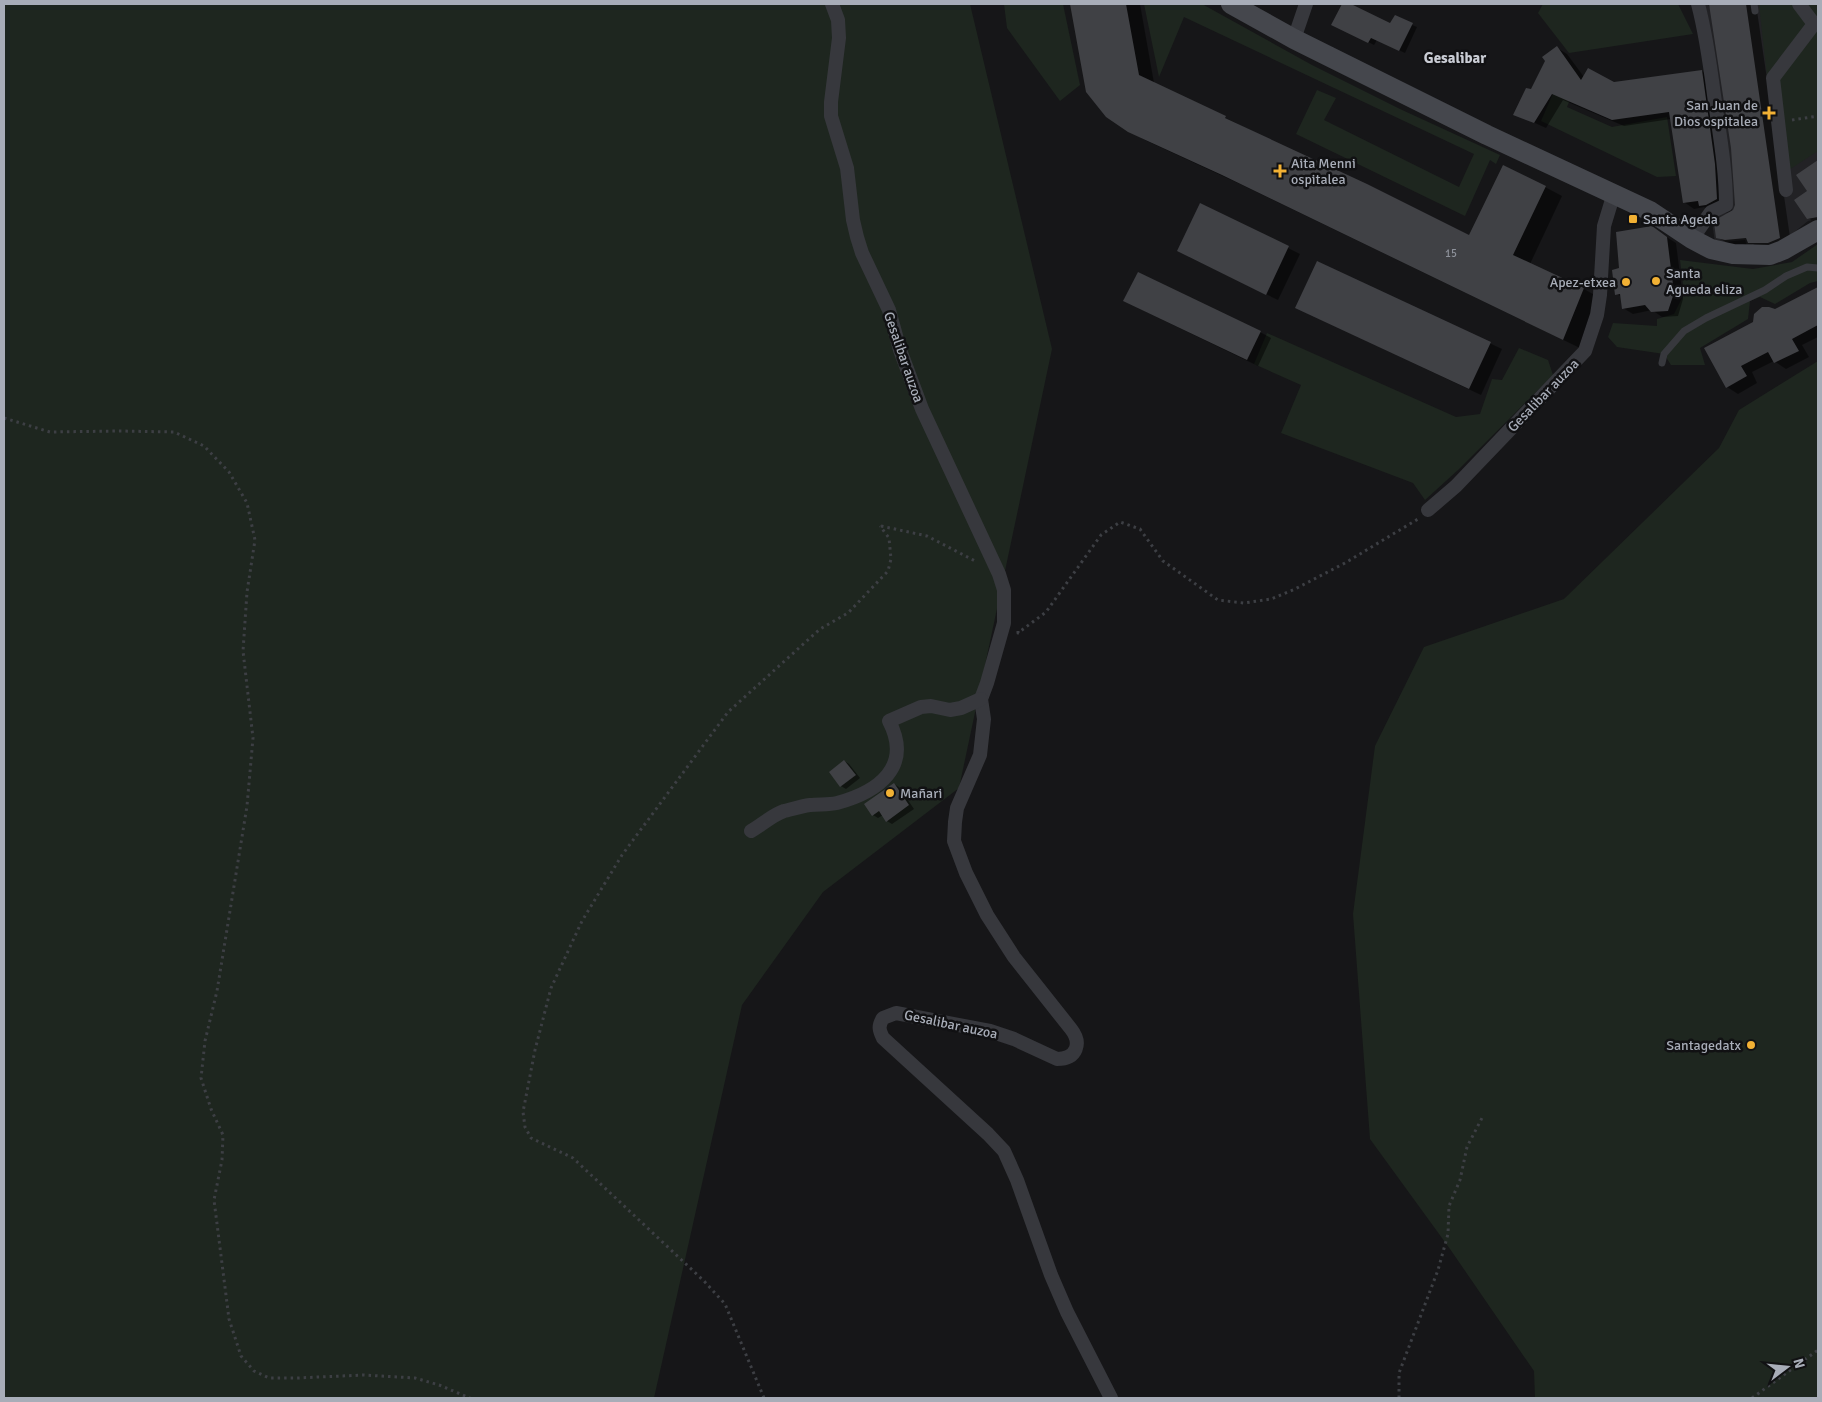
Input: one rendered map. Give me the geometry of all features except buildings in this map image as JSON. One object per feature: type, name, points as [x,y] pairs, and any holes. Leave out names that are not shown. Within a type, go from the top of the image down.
[{"type":"main road","points":[[1231,4],[1294,40],[1488,135],[1650,211],[1710,249],[1733,254],[1770,256],[1818,230]]},
{"type":"street","name":"Gesalibar auzoa","points":[[832,4],[838,20],[839,38],[831,102],[832,119],[847,168],[853,220],[860,246],[889,310],[900,350],[922,409],[1004,590],[1004,623],[981,699],[984,719],[980,754],[957,808],[954,830],[956,848],[987,915],[1014,957],[1077,1036],[1077,1046],[1070,1056],[1057,1059],[1014,1039],[990,1031],[896,1013],[883,1018],[879,1031],[883,1038],[988,1134],[1004,1151],[1017,1180],[1047,1265],[1067,1312],[1111,1398]]},
{"type":"street","points":[[1692,239],[1711,212],[1726,205],[1722,149],[1706,32],[1698,4]]},
{"type":"street","points":[[1786,190],[1773,78],[1816,24],[1800,4]]},
{"type":"street","points":[[1294,40],[1304,9]]},
{"type":"street","name":"Gesalibar auzoa","points":[[1428,510],[1456,486],[1585,351],[1597,315],[1600,296],[1604,226],[1614,193]]},
{"type":"street","points":[[751,831],[776,814],[809,805],[835,804],[856,797],[875,786],[894,768],[897,750],[895,733],[889,722],[921,707],[931,706],[950,710],[961,708],[981,699]]},
{"type":"lane","points":[[1662,363],[1664,354],[1684,331],[1706,318],[1765,290],[1786,276],[1807,267],[1818,268]]},
{"type":"path","points":[[1778,122],[1818,116]]},
{"type":"path","points":[[4,418],[50,432],[174,432],[204,446],[229,472],[247,503],[255,540],[247,592],[243,651],[253,738],[245,815],[217,990],[205,1041],[201,1078],[223,1135],[222,1160],[214,1200],[229,1319],[241,1356],[254,1371],[269,1378],[364,1375],[415,1378],[439,1385],[470,1398]]},
{"type":"path","points":[[1000,634],[1017,631],[1018,633],[1046,612],[1101,535],[1120,522],[1140,529],[1162,561],[1218,600],[1244,604],[1271,600],[1336,568],[1413,523],[1428,510]]},
{"type":"path","points":[[764,1398],[724,1304],[704,1281],[573,1158],[531,1138],[525,1127],[523,1112],[535,1050],[551,988],[582,921],[622,855],[728,712],[820,629],[848,613],[888,570],[891,559],[889,538],[880,526],[927,536],[979,564],[1001,580]]},
{"type":"path","points":[[1398,1398],[1399,1373],[1438,1270],[1448,1234],[1449,1206],[1460,1180],[1467,1147],[1483,1116]]},
{"type":"path","points":[[1752,1398],[1818,1350]]},
{"type":"shaded area","points":[[4,4],[970,4],[1052,349],[959,788],[823,892],[742,1005],[654,1398],[4,1398]]},
{"type":"shaded area","points":[[1004,4],[1063,4],[1080,85],[1060,101],[1007,28]]},
{"type":"shaded area","points":[[1144,4],[1202,4],[1312,65],[1400,109],[1500,155],[1496,164],[1490,160],[1465,216],[1296,134],[1317,90],[1336,98],[1324,120],[1459,187],[1474,154],[1184,17],[1159,77]]},
{"type":"shaded area","points":[[1543,4],[1678,4],[1693,34],[1569,53],[1538,13]]},
{"type":"shaded area","name":"San Juan de Dios ospitalea","points":[[1704,4],[1818,4],[1818,230],[1812,220],[1808,221],[1781,243],[1748,249],[1745,240],[1715,243],[1711,215],[1732,212],[1707,13]]},
{"type":"shaded area","points":[[1759,4],[1818,4],[1818,151],[1778,177]]},
{"type":"shaded area","points":[[1557,84],[1571,97],[1567,107],[1612,127],[1667,117],[1676,176],[1657,177],[1541,121]]},
{"type":"shaded area","points":[[1818,244],[1818,281],[1810,283],[1775,304],[1760,297],[1750,301],[1748,319],[1700,348],[1705,365],[1671,365],[1664,354],[1617,347],[1608,337],[1613,323],[1657,326],[1657,319],[1674,314],[1684,294],[1680,260],[1753,269],[1792,262]]},
{"type":"shaded area","points":[[1267,333],[1456,417],[1480,414],[1492,379],[1502,380],[1519,348],[1548,360],[1553,375],[1458,470],[1425,500],[1413,483],[1281,433],[1301,385],[1254,364]]},
{"type":"shaded area","points":[[1818,361],[1818,1398],[1535,1398],[1534,1371],[1450,1249],[1370,1139],[1353,914],[1375,746],[1424,647],[1564,599],[1719,448],[1739,410]]},
{"type":"place","name":"San Juan de Dios ospitalea","points":[[1769,113]]},
{"type":"place","name":"Aita Menni ospitalea","points":[[1280,171]]},
{"type":"place","name":"Santa Ageda","points":[[1633,219]]},
{"type":"place","name":"Santa Agueda eliza","points":[[1656,281]]},
{"type":"place","name":"Apez-etxea","points":[[1626,282]]},
{"type":"place","name":"Mañari","points":[[890,793]]},
{"type":"place","name":"Santagedatx","points":[[1751,1045]]},
{"type":"district","name":"Gesalibar","points":[[1455,58]]}]
